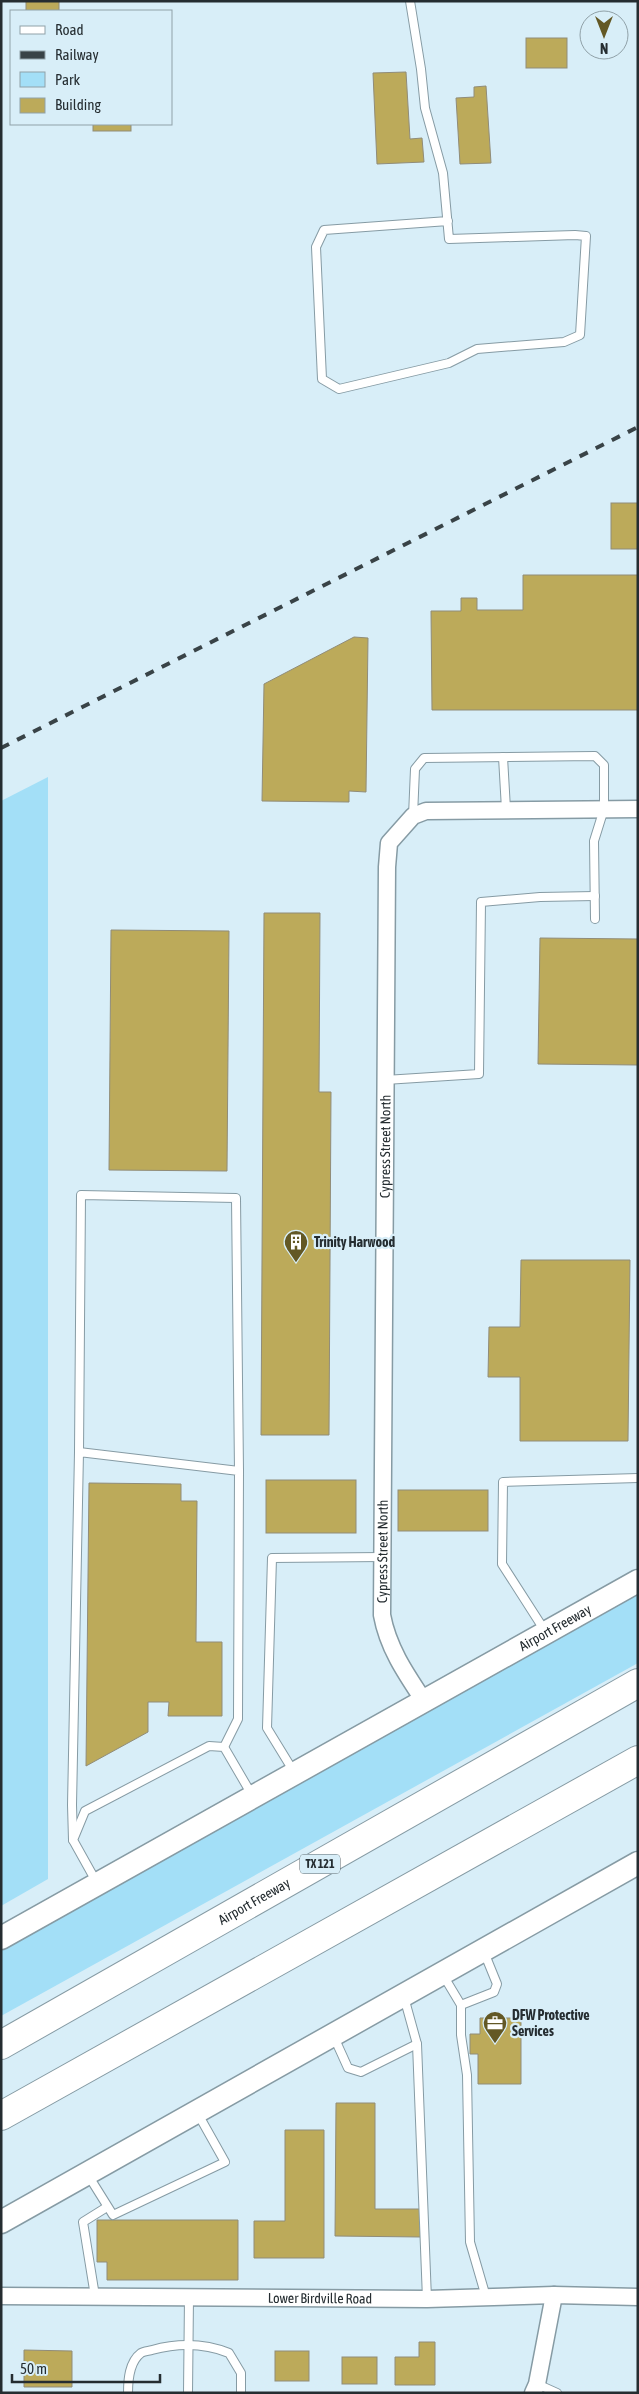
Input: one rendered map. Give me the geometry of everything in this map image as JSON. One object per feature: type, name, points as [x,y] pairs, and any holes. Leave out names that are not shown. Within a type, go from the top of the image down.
[{"type":"highway","name":"Airport Freeway","points":[[1,2045],[638,1683]]},
{"type":"highway","points":[[1,2116],[638,1760]]},
{"type":"main road","name":"Airport Freeway","points":[[1,1938],[638,1581]]},
{"type":"main road","points":[[557,1908],[638,1851]]},
{"type":"main road","points":[[1,2222],[638,1863]]},
{"type":"street","points":[[413,816],[426,811],[444,809],[638,809]]},
{"type":"street","name":"Cypress Street North","points":[[413,816],[390,843],[387,867],[382,1615],[385,1634],[396,1658],[424,1702]]},
{"type":"street","name":"Lower Birdville Road","points":[[1,2296],[427,2299],[554,2296],[638,2297]]},
{"type":"street","points":[[535,2389],[554,2296]]},
{"type":"lane","points":[[410,1],[425,108],[443,172],[450,239],[586,236],[580,335],[564,342],[477,349],[449,363],[338,389],[322,379],[316,247],[324,230],[448,221]]},
{"type":"lane","points":[[413,816],[414,769],[424,758],[595,756],[604,765],[604,809],[594,840],[595,919]]},
{"type":"lane","points":[[504,757],[506,809]]},
{"type":"lane","points":[[385,1080],[479,1074],[481,902],[540,897],[595,896]]},
{"type":"lane","points":[[98,1884],[73,1840],[72,1804],[81,1195],[236,1198],[239,1471],[238,1719],[224,1747]]},
{"type":"lane","points":[[78,1452],[239,1471]]},
{"type":"lane","points":[[546,1632],[502,1564],[503,1482],[638,1478]]},
{"type":"lane","points":[[295,1774],[267,1728],[272,1558],[383,1557]]},
{"type":"lane","points":[[73,1840],[85,1811],[209,1746],[224,1747]]},
{"type":"lane","points":[[224,1747],[253,1797]]},
{"type":"lane","points":[[461,2005],[494,1992],[497,1984],[483,1950]]},
{"type":"lane","points":[[442,1973],[461,2005],[461,2035],[467,2075],[470,2242],[486,2297]]},
{"type":"lane","points":[[403,1996],[417,2044],[427,2299]]},
{"type":"lane","points":[[333,2036],[348,2068],[361,2072],[417,2044]]},
{"type":"lane","points":[[88,2174],[113,2215],[225,2162],[197,2112]]},
{"type":"lane","points":[[94,2296],[83,2222],[108,2207]]},
{"type":"lane","points":[[188,2393],[189,2297]]},
{"type":"lane","points":[[128,2393],[128,2379],[133,2364],[141,2353],[169,2345],[204,2346],[229,2353],[241,2373],[241,2393]]},
{"type":"lane","points":[[535,2389],[557,2393]]},
{"type":"green space","points":[[48,777],[48,1879],[1,1906],[1,801]]},
{"type":"green space","points":[[638,1593],[638,1663],[1,2016],[1,1950]]},
{"type":"building","points":[[26,1],[59,1],[59,10],[26,10]]},
{"type":"building","points":[[526,38],[567,38],[567,68],[526,68]]},
{"type":"building","points":[[406,72],[410,139],[422,138],[424,162],[377,164],[373,73]]},
{"type":"building","points":[[486,86],[491,163],[460,164],[456,98],[474,97],[474,87]]},
{"type":"building","points":[[93,125],[131,125],[131,131],[93,131]]},
{"type":"building","points":[[611,503],[638,503],[638,549],[611,549]]},
{"type":"building","points":[[523,575],[638,575],[638,710],[432,710],[431,611],[461,611],[461,598],[477,598],[477,610],[523,610]]},
{"type":"building","points":[[354,637],[368,638],[366,792],[349,791],[349,802],[262,801],[264,684]]},
{"type":"building","name":"Trinity Harwood","points":[[264,913],[320,913],[319,1092],[331,1092],[329,1435],[261,1435]]},
{"type":"building","points":[[111,930],[229,931],[227,1171],[109,1170]]},
{"type":"building","points":[[540,938],[638,939],[638,1065],[538,1064]]},
{"type":"building","points":[[521,1260],[630,1260],[628,1441],[520,1441],[520,1377],[488,1377],[489,1327],[520,1327]]},
{"type":"building","points":[[266,1480],[356,1480],[356,1533],[266,1533]]},
{"type":"building","points":[[89,1483],[181,1484],[181,1501],[197,1501],[196,1642],[222,1642],[222,1716],[168,1716],[169,1702],[148,1702],[148,1732],[86,1766]]},
{"type":"building","points":[[398,1490],[488,1490],[488,1531],[398,1531]]},
{"type":"building","name":"DFW Protective Services","points":[[480,2018],[521,2018],[521,2084],[478,2084],[478,2054],[470,2054],[470,2034],[480,2034]]},
{"type":"building","points":[[336,2103],[375,2103],[375,2209],[421,2209],[421,2237],[335,2236]]},
{"type":"building","points":[[285,2130],[324,2130],[324,2258],[254,2258],[254,2221],[285,2221]]},
{"type":"building","points":[[97,2220],[238,2220],[238,2280],[107,2280],[107,2262],[97,2262]]},
{"type":"building","points":[[419,2342],[435,2342],[435,2385],[395,2385],[395,2357],[419,2357]]},
{"type":"building","points":[[24,2350],[72,2351],[72,2387],[24,2387]]},
{"type":"building","points":[[275,2351],[309,2351],[309,2381],[275,2381]]},
{"type":"building","points":[[342,2357],[377,2357],[377,2384],[342,2384]]},
{"type":"railway","points":[[1,748],[638,427]]},
{"type":"place","name":"Trinity Harwood","points":[[296,1263]]},
{"type":"place","name":"DFW Protective Services","points":[[495,2044]]}]
